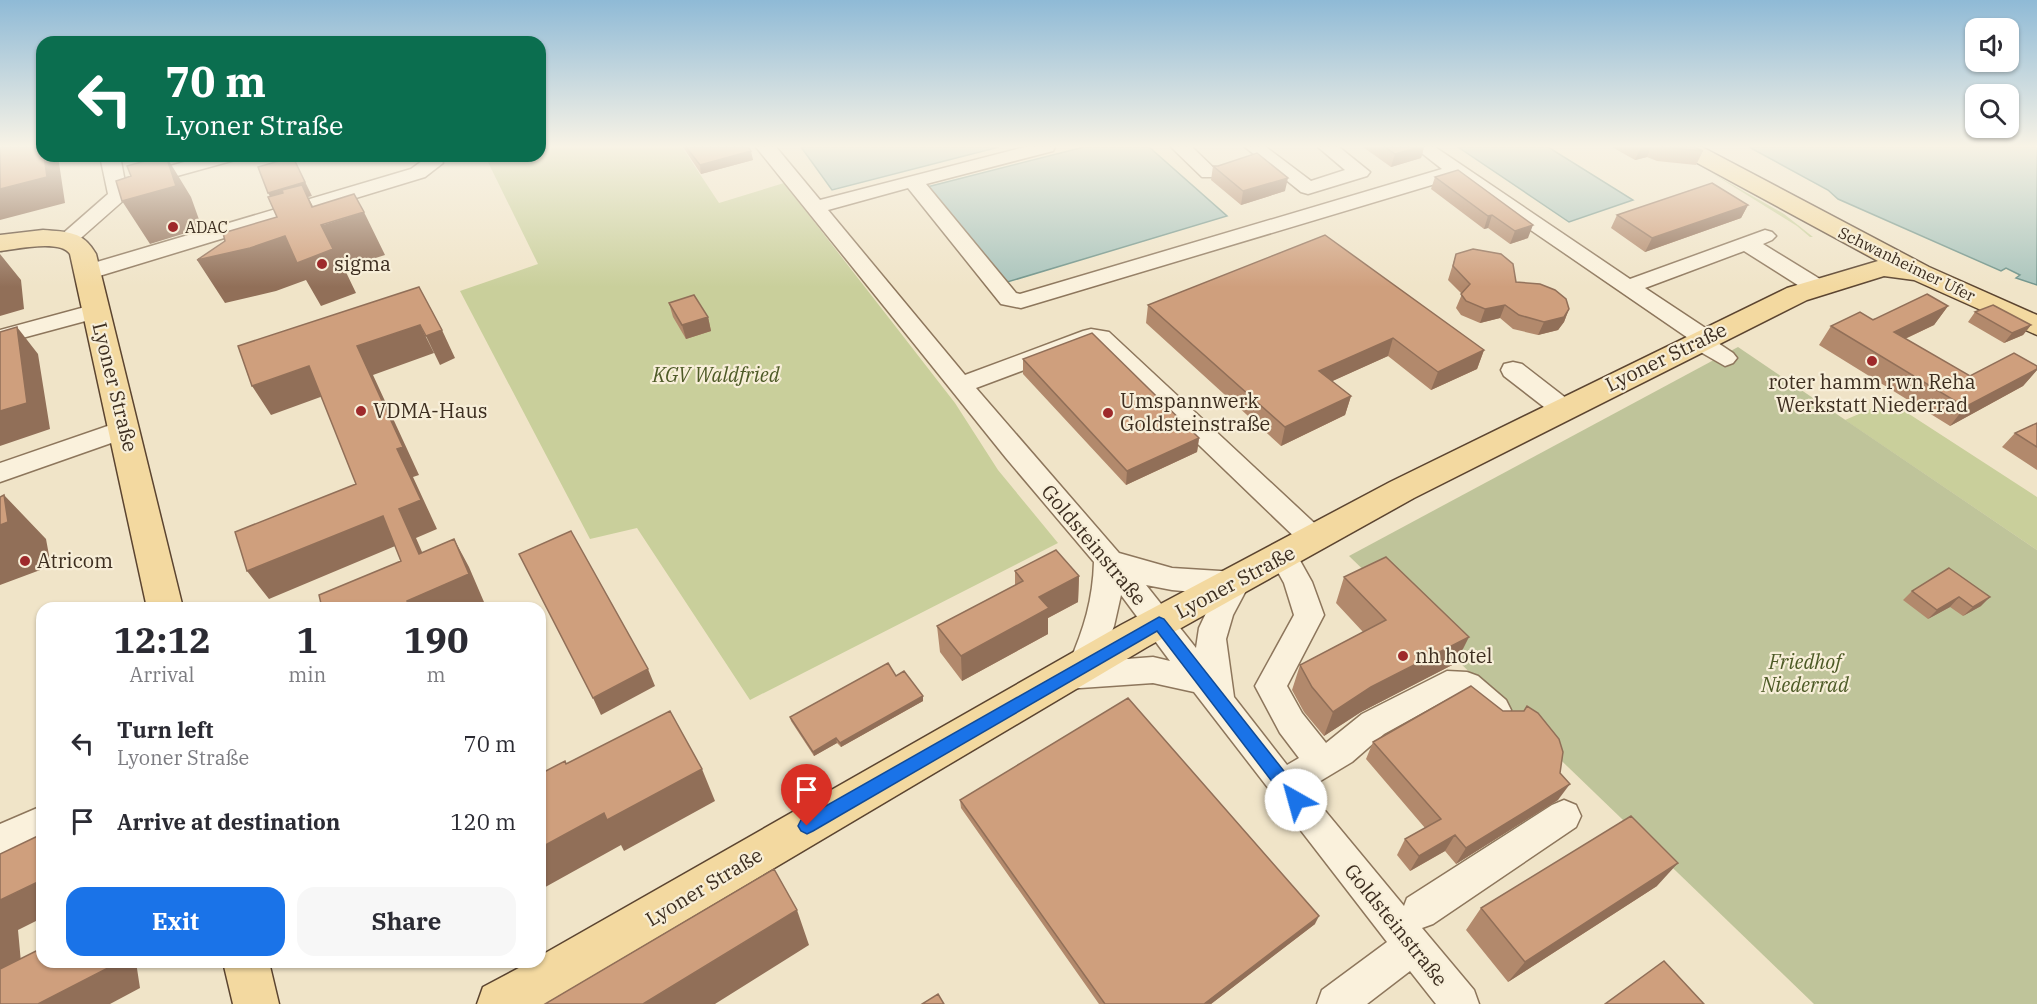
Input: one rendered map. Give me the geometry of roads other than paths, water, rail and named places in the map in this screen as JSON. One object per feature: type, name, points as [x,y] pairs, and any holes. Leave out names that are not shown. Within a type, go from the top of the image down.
[{"type":"main road","name":"Schwanheimer Ufer","points":[[1771,194],[1920,273],[2037,326]]},
{"type":"main road","name":"Schwanheimer Ufer","points":[[1790,194],[1882,252],[1950,268],[2037,309]]},
{"type":"main road","points":[[1795,207],[1821,232],[1841,265]]},
{"type":"main road","points":[[0,243],[43,238],[67,240]]},
{"type":"main road","name":"Lyoner Straße","points":[[67,240],[78,245],[88,272],[164,602]]},
{"type":"main road","name":"Lyoner Straße","points":[[500,1004],[640,925],[1074,671],[1402,490],[1562,408],[1709,345],[1841,265],[1861,256],[1882,252]]},
{"type":"main road","name":"Lyoner Straße","points":[[1804,289],[1882,252]]},
{"type":"main road","points":[[247,968],[256,1004]]},
{"type":"street","points":[[88,272],[346,194]]},
{"type":"street","name":"Goldsteinstraße","points":[[804,194],[1108,559],[1283,784],[1417,928],[1460,1004]]},
{"type":"street","points":[[815,207],[865,194]]},
{"type":"street","points":[[924,194],[1009,298],[1021,301],[1380,194]]},
{"type":"street","points":[[1491,194],[1709,345]]},
{"type":"street","points":[[67,240],[118,195]]},
{"type":"street","points":[[1628,287],[1756,240],[1804,289]]},
{"type":"street","points":[[0,337],[96,311]]},
{"type":"street","points":[[961,385],[1091,336],[1101,337],[1315,540]]},
{"type":"street","points":[[1513,370],[1562,408]]},
{"type":"street","points":[[0,472],[125,429]]},
{"type":"street","points":[[1283,556],[1298,582],[1309,615],[1270,686],[1291,723],[1322,762]]},
{"type":"street","points":[[1074,671],[1102,622],[1106,608],[1108,559],[1158,579],[1179,582],[1236,583]]},
{"type":"street","points":[[1074,671],[1154,670],[1211,693],[1210,635],[1215,617],[1236,583]]},
{"type":"street","points":[[1283,784],[1340,753],[1374,723],[1447,684],[1467,685],[1502,716]]},
{"type":"street","points":[[1336,1004],[1417,928],[1564,816]]},
{"type":"street","points":[[0,841],[36,825]]},
{"type":"water","points":[[932,194],[1202,194],[1227,216],[1004,283]]},
{"type":"water","points":[[1527,194],[1623,194],[1633,200],[1569,222]]},
{"type":"water","points":[[1832,194],[2037,194],[2037,285],[2016,278],[2020,275],[2006,268],[2001,271],[1838,199]]},
{"type":"place","name":"ADAC","points":[[173,227]]},
{"type":"place","name":"sigma","points":[[322,264]]},
{"type":"place","name":"roter hamm rwn Reha Werkstatt Niederrad","points":[[1872,361]]},
{"type":"place","name":"VDMA-Haus","points":[[361,411]]},
{"type":"place","name":"Umspannwerk Goldsteinstraße","points":[[1108,413]]},
{"type":"place","name":"Atricom","points":[[25,561]]},
{"type":"place","name":"nh hotel","points":[[1403,656]]},
{"type":"park label","name":"KGV Waldfried","points":[[716,375]]},
{"type":"park label","name":"Friedhof Niederrad","points":[[1805,674]]}]
